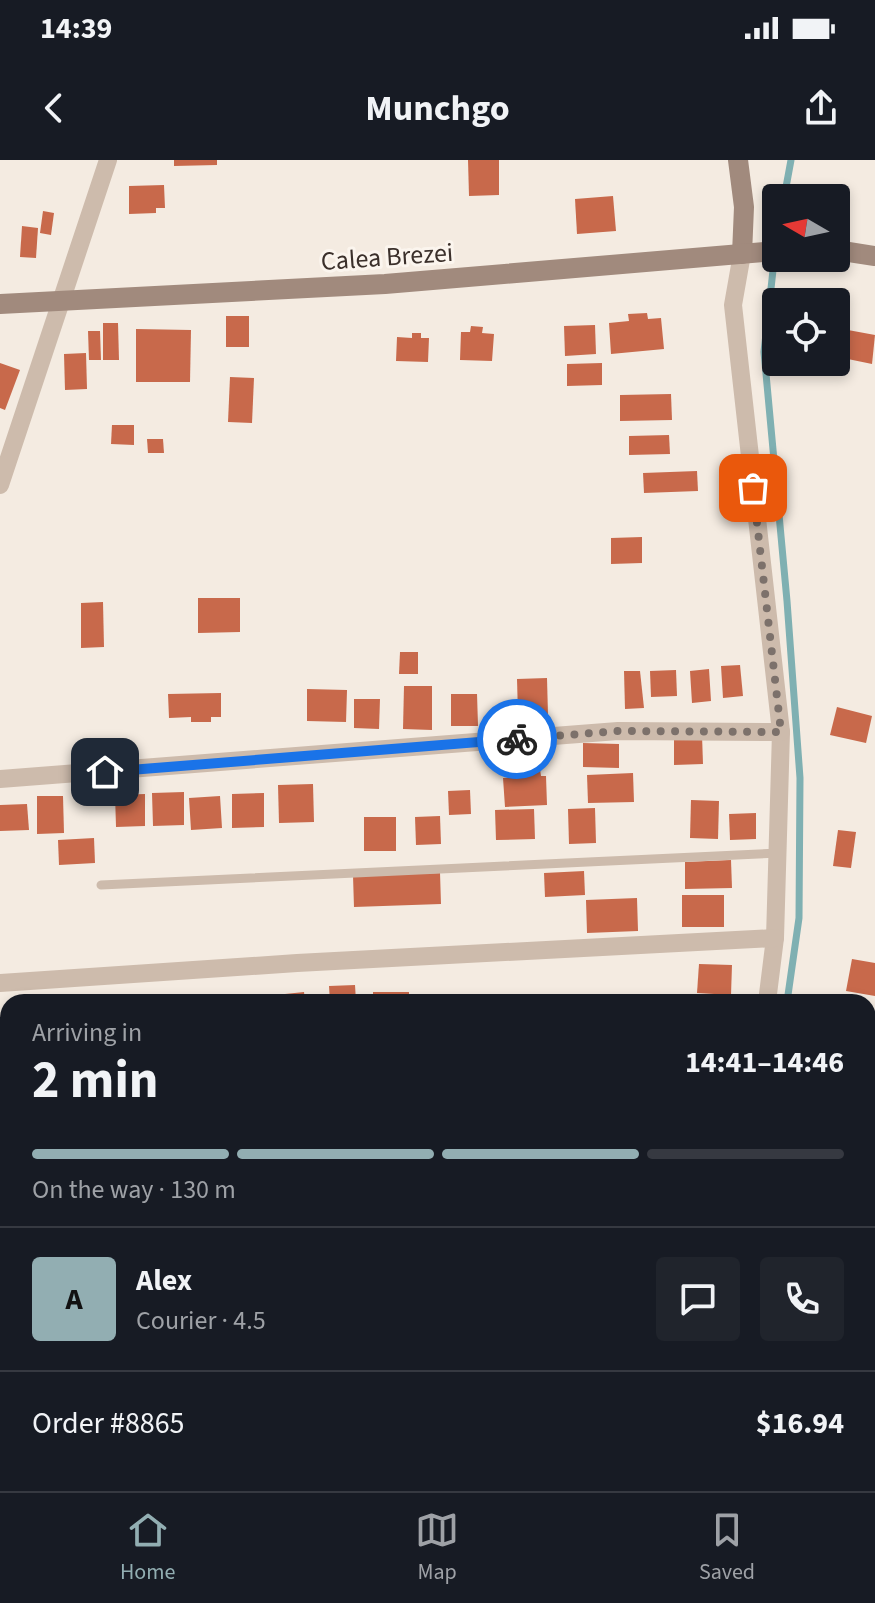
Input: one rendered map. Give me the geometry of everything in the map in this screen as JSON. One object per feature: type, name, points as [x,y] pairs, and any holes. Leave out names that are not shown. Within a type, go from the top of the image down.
[{"type":"street","points":[[0,485],[108,160]]},
{"type":"street","points":[[738,160],[744,207],[742,254],[733,305],[781,732],[780,853],[768,994]]},
{"type":"street","name":"Calea Brezei","points":[[0,304],[385,284],[762,252]]},
{"type":"street","points":[[850,252],[875,256]]},
{"type":"street","points":[[0,779],[618,731],[781,732]]},
{"type":"street","points":[[0,983],[313,962],[775,938]]},
{"type":"lane","points":[[101,885],[780,853]]},
{"type":"building","points":[[174,160],[217,160],[217,165],[174,166]]},
{"type":"building","points":[[468,160],[499,160],[499,195],[469,196]]},
{"type":"building","points":[[164,185],[165,208],[156,208],[156,213],[129,214],[129,186]]},
{"type":"building","points":[[613,196],[616,231],[577,234],[575,199]]},
{"type":"building","points":[[43,211],[54,213],[51,235],[40,233]]},
{"type":"building","points":[[22,226],[38,228],[36,258],[20,257]]},
{"type":"building","points":[[647,313],[648,319],[661,318],[664,349],[611,354],[609,323],[629,321],[628,314]]},
{"type":"building","points":[[226,316],[249,316],[249,347],[226,347]]},
{"type":"building","points":[[103,323],[118,323],[119,360],[103,360]]},
{"type":"building","points":[[595,325],[596,354],[565,356],[564,326]]},
{"type":"building","points":[[471,326],[483,327],[482,333],[494,334],[492,361],[460,360],[461,332],[470,332]]},
{"type":"building","points":[[136,329],[191,330],[190,382],[136,382]]},
{"type":"building","points":[[850,330],[875,335],[872,364],[850,359]]},
{"type":"building","points":[[88,331],[100,331],[101,360],[89,360]]},
{"type":"building","points":[[412,333],[421,333],[421,338],[429,338],[428,362],[396,361],[397,337],[412,338]]},
{"type":"building","points":[[86,353],[87,389],[65,390],[64,354]]},
{"type":"building","points":[[0,363],[20,370],[5,410],[0,408]]},
{"type":"building","points":[[602,363],[602,385],[567,386],[567,364]]},
{"type":"building","points":[[230,377],[254,378],[252,423],[228,422]]},
{"type":"building","points":[[671,394],[672,420],[620,421],[620,395]]},
{"type":"building","points":[[112,425],[134,425],[134,445],[111,444]]},
{"type":"building","points":[[669,435],[670,454],[629,455],[629,436]]},
{"type":"building","points":[[147,439],[163,439],[164,453],[148,453]]},
{"type":"building","points":[[697,471],[698,491],[644,493],[643,473]]},
{"type":"building","points":[[642,537],[642,563],[611,564],[611,538]]},
{"type":"building","points":[[198,598],[240,598],[240,632],[198,633]]},
{"type":"building","points":[[103,602],[104,647],[81,648],[81,603]]},
{"type":"building","points":[[400,652],[418,652],[418,674],[399,674]]},
{"type":"building","points":[[740,665],[743,696],[723,698],[721,666]]},
{"type":"building","points":[[709,669],[711,701],[692,703],[690,671]]},
{"type":"building","points":[[676,670],[677,696],[651,697],[650,671]]},
{"type":"building","points":[[624,671],[640,671],[644,708],[625,709]]},
{"type":"building","points":[[547,678],[548,715],[518,715],[517,679]]},
{"type":"building","points":[[404,686],[432,686],[432,730],[403,729]]},
{"type":"building","points":[[307,689],[347,690],[346,722],[307,721]]},
{"type":"building","points":[[221,693],[221,717],[211,717],[211,722],[191,722],[191,717],[169,718],[168,694]]},
{"type":"building","points":[[451,694],[477,694],[478,726],[451,726]]},
{"type":"building","points":[[354,699],[380,699],[379,729],[354,728]]},
{"type":"building","points":[[837,707],[872,716],[866,743],[830,735]]},
{"type":"building","points":[[674,735],[702,735],[703,764],[674,765]]},
{"type":"building","points":[[583,743],[619,744],[619,768],[583,767]]},
{"type":"building","points":[[540,769],[541,776],[546,776],[547,805],[505,807],[503,778],[527,777],[527,770]]},
{"type":"building","points":[[633,773],[634,802],[588,803],[587,775]]},
{"type":"building","points":[[313,784],[314,822],[279,823],[278,785]]},
{"type":"building","points":[[470,790],[471,814],[449,815],[448,791]]},
{"type":"building","points":[[184,792],[184,825],[153,826],[152,793]]},
{"type":"building","points":[[264,793],[264,827],[232,828],[232,794]]},
{"type":"building","points":[[145,794],[145,826],[116,827],[115,795]]},
{"type":"building","points":[[37,796],[63,796],[64,833],[37,834]]},
{"type":"building","points":[[220,796],[222,828],[191,830],[189,798]]},
{"type":"building","points":[[691,800],[719,801],[718,839],[690,838]]},
{"type":"building","points":[[27,804],[29,830],[0,831],[0,805]]},
{"type":"building","points":[[595,808],[596,843],[569,844],[568,809]]},
{"type":"building","points":[[534,809],[535,839],[496,840],[495,810]]},
{"type":"building","points":[[756,813],[756,839],[730,840],[729,814]]},
{"type":"building","points":[[440,816],[441,844],[416,845],[415,817]]},
{"type":"building","points":[[364,817],[396,817],[396,851],[364,851]]},
{"type":"building","points":[[838,830],[856,832],[851,868],[833,866]]},
{"type":"building","points":[[94,838],[95,863],[59,865],[58,840]]},
{"type":"building","points":[[731,860],[732,888],[685,889],[685,862]]},
{"type":"building","points":[[584,871],[585,895],[545,897],[544,873]]},
{"type":"building","points":[[440,873],[441,904],[354,907],[353,876]]},
{"type":"building","points":[[682,895],[724,895],[724,927],[682,927]]},
{"type":"building","points":[[637,898],[638,931],[587,933],[586,900]]},
{"type":"building","points":[[852,959],[875,963],[875,994],[846,991]]},
{"type":"building","points":[[699,964],[732,965],[731,994],[697,993]]},
{"type":"building","points":[[355,985],[356,994],[330,994],[329,986]]},
{"type":"building","points":[[373,992],[409,992],[409,994]]},
{"type":"waterway","points":[[787,184],[791,160]]},
{"type":"waterway","points":[[773,272],[764,352],[800,778],[799,918],[788,994]]},
{"type":"way so far","points":[[517,739],[618,731],[781,732],[753,488]]},
{"type":"route","points":[[105,772],[517,739]]}]
